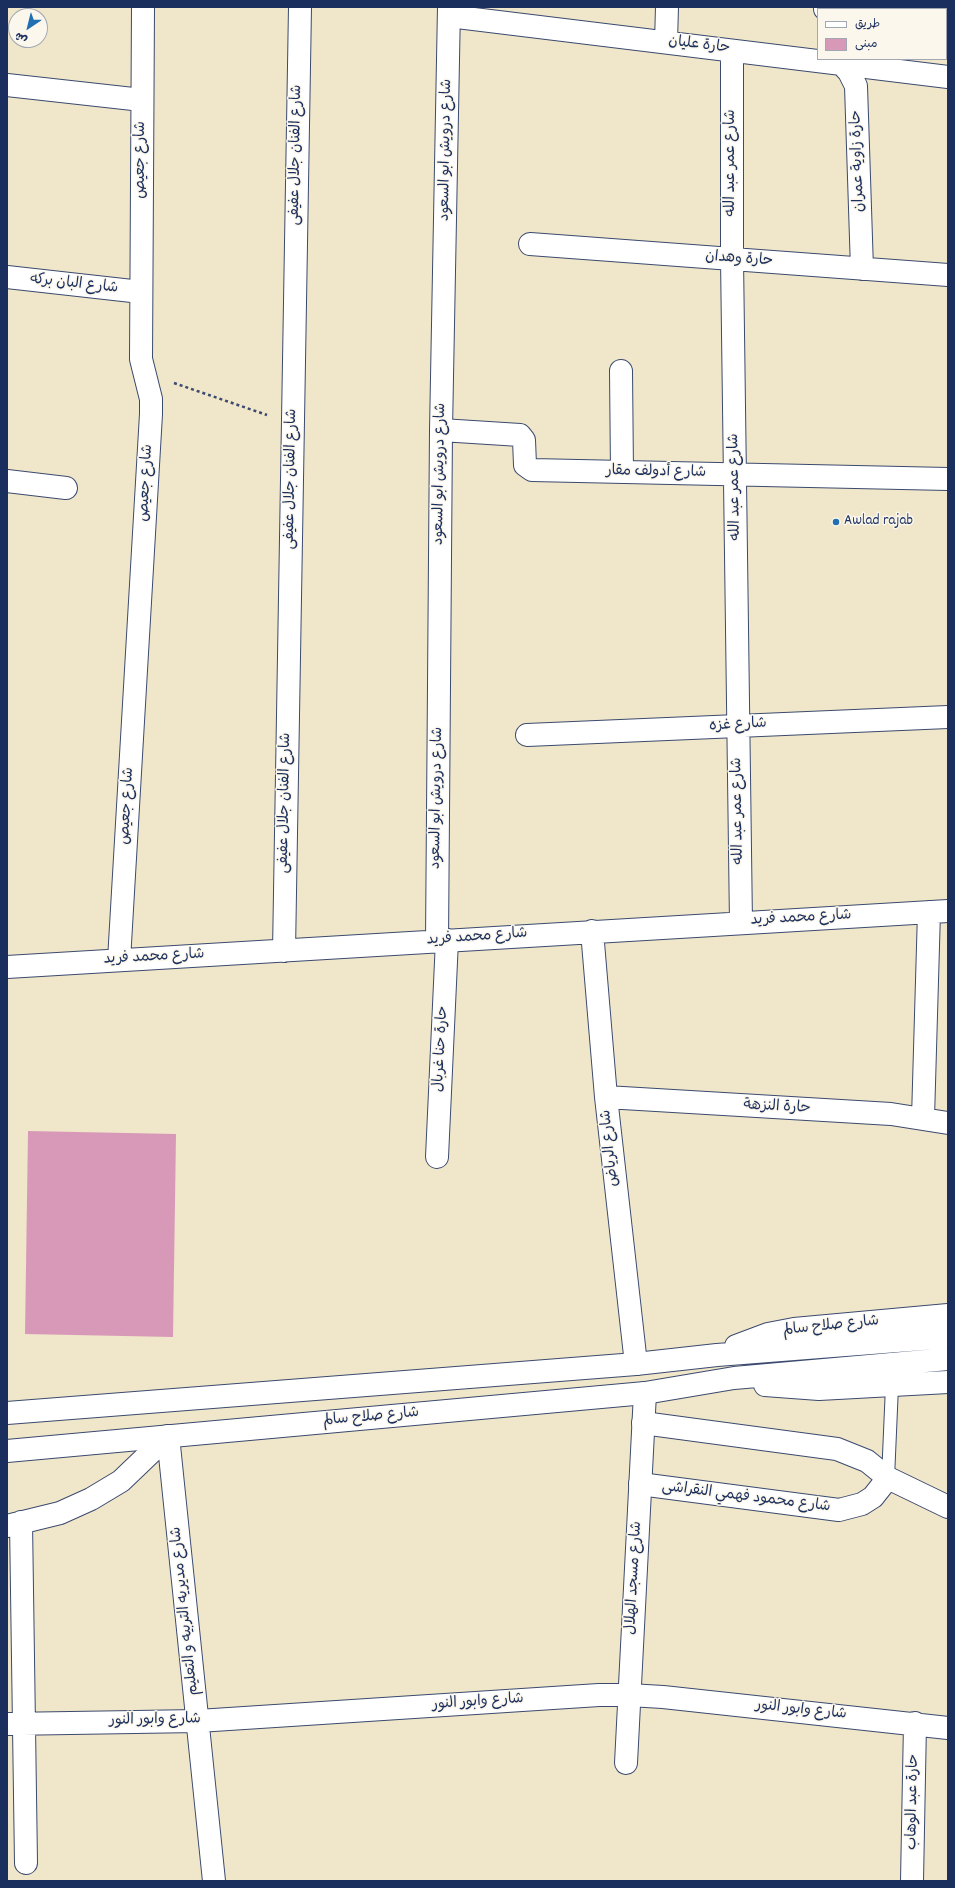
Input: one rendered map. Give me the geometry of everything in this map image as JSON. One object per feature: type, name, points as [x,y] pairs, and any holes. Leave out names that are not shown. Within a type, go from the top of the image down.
[{"type":"street","name":"شارع جعيص","points":[[119,960],[151,414],[151,399],[141,359],[143,7]]},
{"type":"street","name":"شارع الفنان جلال عفيفى","points":[[284,951],[300,7]]},
{"type":"street","points":[[666,42],[667,7]]},
{"type":"street","name":"حارة عليان","points":[[449,11],[523,16],[666,42],[732,51],[817,60]]},
{"type":"street","name":"شارع درويش ابو السعود","points":[[442,941],[442,430],[449,11]]},
{"type":"street","name":"شارع عمر عبد الله","points":[[732,51],[732,259],[742,923]]},
{"type":"street","name":"حارة عليان","points":[[820,60],[948,77]]},
{"type":"street","name":"حارة زاوية عمران","points":[[840,62],[854,78],[856,86],[862,269]]},
{"type":"street","points":[[7,85],[142,100]]},
{"type":"street","name":"حارة وهدان","points":[[530,244],[948,275]]},
{"type":"street","name":"شارع البان بركه","points":[[7,277],[141,292]]},
{"type":"street","points":[[620,371],[622,472]]},
{"type":"street","name":"شارع أدولف مقار","points":[[442,430],[520,435],[524,440],[525,464],[532,470],[948,479]]},
{"type":"street","points":[[7,481],[66,488]]},
{"type":"street","name":"شارع غزه","points":[[528,736],[948,717]]},
{"type":"street","points":[[923,1118],[938,911]]},
{"type":"street","name":"شارع محمد فريد","points":[[7,967],[938,911]]},
{"type":"street","name":"شارع الرياض","points":[[592,931],[606,1097],[636,1364]]},
{"type":"street","name":"حارة حنا غربال","points":[[437,1157],[442,941]]},
{"type":"street","name":"حارة النزهة","points":[[606,1097],[891,1114],[948,1122]]},
{"type":"street","name":"شارع صلاح سالم","points":[[717,1354],[761,1337],[794,1329],[948,1315]]},
{"type":"street","name":"شارع صلاح سالم","points":[[7,1413],[636,1364],[717,1354],[948,1336]]},
{"type":"street","name":"شارع صلاح سالم","points":[[7,1451],[645,1393],[734,1378],[948,1359]]},
{"type":"street","name":"شارع صلاح سالم","points":[[734,1378],[790,1388],[819,1389],[948,1382]]},
{"type":"street","name":"شارع مسجد الهلال","points":[[626,1763],[645,1393]]},
{"type":"street","points":[[643,1423],[837,1449],[867,1462],[888,1478],[948,1507]]},
{"type":"street","points":[[26,1863],[16,1724],[14,1524],[60,1513],[91,1500],[121,1481],[168,1436]]},
{"type":"street","name":"شارع مديريه التربيه و التعليم","points":[[168,1436],[214,1881]]},
{"type":"street","name":"شارع محمود فهمي النقراشى","points":[[640,1484],[839,1510],[862,1504],[873,1497],[888,1478]]},
{"type":"street","name":"شارع وابور النور","points":[[16,1724],[198,1721],[599,1695],[629,1695],[663,1697],[915,1723],[948,1728]]},
{"type":"street","name":"حارة عبد الوهاب","points":[[912,1881],[915,1723]]},
{"type":"lane","points":[[888,1478],[892,1386]]},
{"type":"path","points":[[144,373],[292,424]]},
{"type":"building","points":[[28,1131],[176,1134],[173,1337],[25,1334]]},
{"type":"place","name":"Awlad rajab","points":[[836,522]]}]
